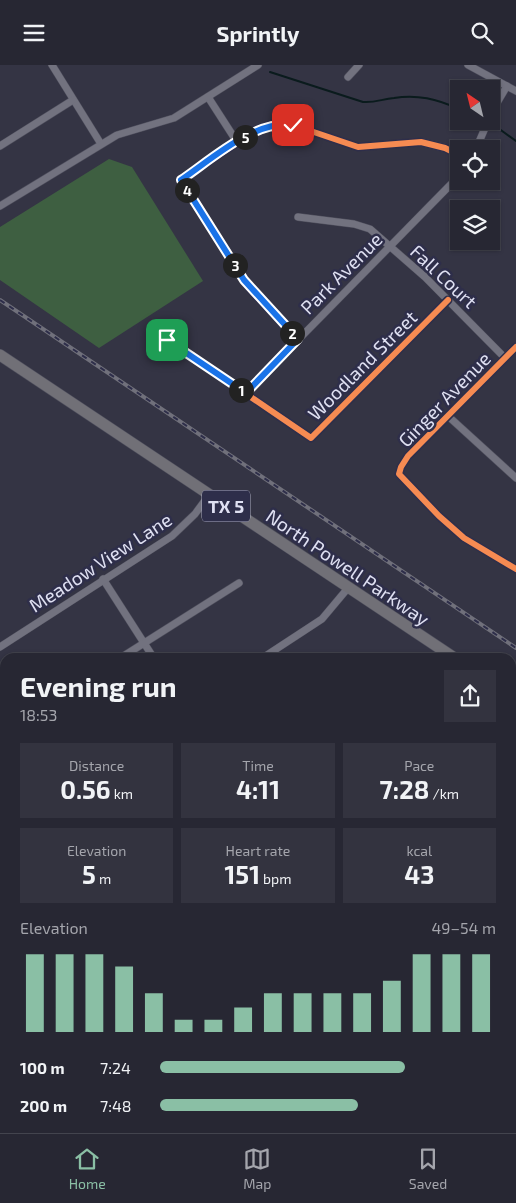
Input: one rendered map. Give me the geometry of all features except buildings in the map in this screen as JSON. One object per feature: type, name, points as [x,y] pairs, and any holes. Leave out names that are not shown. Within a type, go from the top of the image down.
[{"type":"main road","name":"North Powell Parkway","points":[[0,355],[447,653]]},
{"type":"street","points":[[52,65],[73,101],[102,144]]},
{"type":"street","points":[[0,206],[117,135],[174,118],[258,65]]},
{"type":"street","points":[[348,77],[359,65]]},
{"type":"street","points":[[468,65],[516,91]]},
{"type":"street","points":[[500,97],[506,86]]},
{"type":"street","points":[[208,97],[237,142]]},
{"type":"street","points":[[0,146],[73,101]]},
{"type":"street","points":[[298,339],[244,280],[181,180],[237,142],[263,127],[283,123],[304,128],[358,147],[421,142],[450,150]]},
{"type":"street","name":"Park Avenue","points":[[246,393],[450,185]]},
{"type":"street","name":"Fall Court","points":[[298,217],[363,226],[426,277],[505,358]]},
{"type":"street","name":"Woodland Street","points":[[246,393],[311,438],[448,301]]},
{"type":"street","points":[[158,327],[167,340],[246,393]]},
{"type":"street","name":"Ginger Avenue","points":[[516,347],[408,456],[399,474],[439,517],[464,537],[516,569]]},
{"type":"street","points":[[448,416],[516,478]]},
{"type":"street","name":"Meadow View Lane","points":[[0,647],[185,526],[209,495]]},
{"type":"street","points":[[103,579],[150,653]]},
{"type":"street","points":[[128,653],[239,583]]},
{"type":"street","points":[[270,653],[322,619],[348,588]]},
{"type":"green space","points":[[109,159],[132,167],[203,281],[99,348],[0,280],[0,227]]},
{"type":"waterway","points":[[270,72],[363,102],[402,97],[419,97],[450,106]]},
{"type":"waterway","points":[[500,129],[516,141]]},
{"type":"railway","points":[[0,300],[516,648]]},
{"type":"cycle path","points":[[298,340],[251,290],[181,180],[254,131],[272,124],[293,125],[358,147],[421,142],[450,150]]},
{"type":"cycle path","points":[[158,327],[167,340],[311,438],[448,300]]},
{"type":"cycle path","points":[[516,347],[408,456],[399,474],[439,516],[464,538],[516,569]]},
{"type":"route","points":[[167,340],[246,393],[298,339],[251,290],[181,180],[254,131],[283,123],[293,125]]}]
